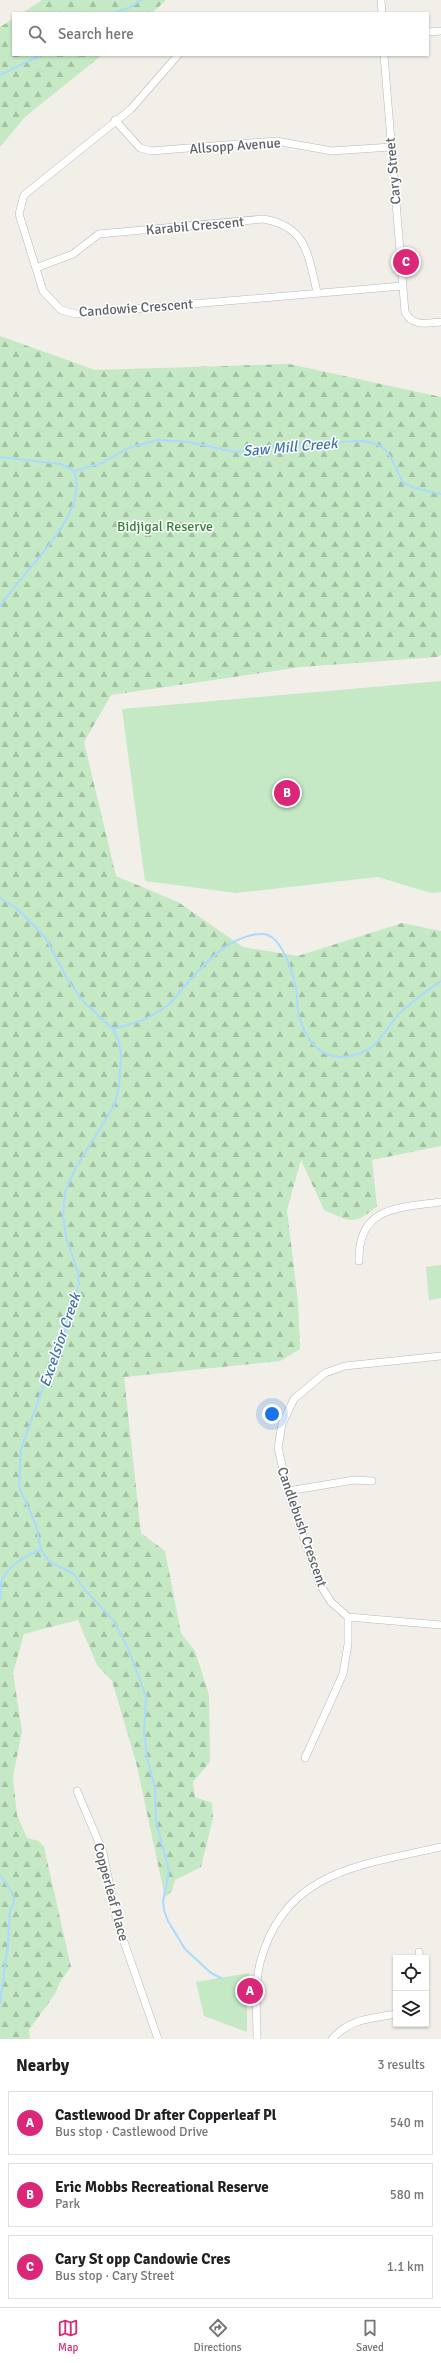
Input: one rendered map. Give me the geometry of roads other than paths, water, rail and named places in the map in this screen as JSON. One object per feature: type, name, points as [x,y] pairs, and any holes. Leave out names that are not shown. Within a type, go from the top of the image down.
[{"type":"street","points":[[381,0],[382,12]]},
{"type":"street","points":[[429,32],[441,30]]},
{"type":"street","name":"Candowie Crescent","points":[[177,56],[141,99],[24,195],[19,214],[43,291],[53,303],[61,310],[76,314],[317,292],[402,286]]},
{"type":"street","name":"Cary Street","points":[[384,56],[402,286],[406,312],[410,319],[420,324],[441,322]]},
{"type":"street","name":"Allsopp Avenue","points":[[115,120],[140,148],[151,152],[276,141],[332,151],[392,147]]},
{"type":"street","name":"Karabil Crescent","points":[[36,268],[73,254],[99,234],[263,220],[279,222],[299,235],[310,260],[317,292]]},
{"type":"street","points":[[358,1261],[358,1247],[363,1231],[378,1215],[389,1210],[441,1202]]},
{"type":"street","name":"Candlebush Crescent","points":[[348,1617],[331,1602],[320,1583],[288,1491],[279,1456],[282,1424],[294,1399],[311,1383],[325,1373],[345,1366],[441,1356]]},
{"type":"street","points":[[288,1491],[354,1480],[372,1482]]},
{"type":"street","points":[[305,1758],[343,1674],[348,1644],[348,1617],[441,1625]]},
{"type":"street","name":"Copperleaf Place","points":[[77,1791],[103,1852],[117,1922],[158,2039]]},
{"type":"street","points":[[257,2039],[256,1993],[260,1963],[272,1932],[298,1897],[320,1880],[342,1870],[441,1847]]},
{"type":"street","points":[[332,2039],[344,2027],[354,2022],[393,2015]]},
{"type":"waterway","points":[[117,12],[131,7],[141,0]]},
{"type":"waterway","points":[[0,75],[39,56]]},
{"type":"waterway","name":"Saw Mill Creek","points":[[74,471],[102,463],[128,448],[157,440],[189,442],[235,452],[300,443],[363,441],[381,446],[386,451],[404,483],[415,488],[441,494]]},
{"type":"waterway","name":"Excelsior Creek","points":[[0,457],[61,464],[74,471],[77,488],[72,506],[63,525],[51,543],[0,607]]},
{"type":"waterway","name":"Excelsior Creek","points":[[0,898],[16,908],[45,937],[69,982],[84,1002],[113,1029],[119,1042],[121,1056],[119,1087],[114,1106],[75,1169],[65,1192],[63,1216],[66,1237],[78,1272],[79,1284],[68,1314],[64,1336],[47,1376],[21,1449],[19,1487],[36,1525],[41,1550],[13,1565],[1,1582],[0,1599]]},
{"type":"waterway","points":[[113,1029],[142,1020],[162,1010],[172,1002],[198,971],[218,953],[228,945],[251,935],[263,934],[269,936],[275,940],[285,954],[294,979],[297,992],[298,1012],[306,1035],[313,1044],[329,1055],[339,1057],[350,1056],[369,1049],[378,1041],[403,1010],[441,981]]},
{"type":"waterway","points":[[41,1550],[50,1562],[74,1574],[85,1590],[113,1620],[127,1646],[146,1696],[144,1731],[147,1757],[155,1788],[156,1821],[169,1871],[163,1901],[164,1910],[168,1921],[185,1949],[211,1973],[221,1978]]},
{"type":"waterway","name":"Excelsior Creek","points":[[0,1875],[13,1894],[14,1902],[10,1911],[8,1944],[0,2003]]},
{"type":"place","name":"Cary St opp Candowie Cres","points":[[406,262]]},
{"type":"place","name":"Eric Mobbs Recreational Reserve","points":[[287,793]]},
{"type":"place","name":"Castlewood Dr after Copperleaf Pl","points":[[250,1991]]},
{"type":"park label","name":"Bidjigal Reserve","points":[[165,526]]}]
